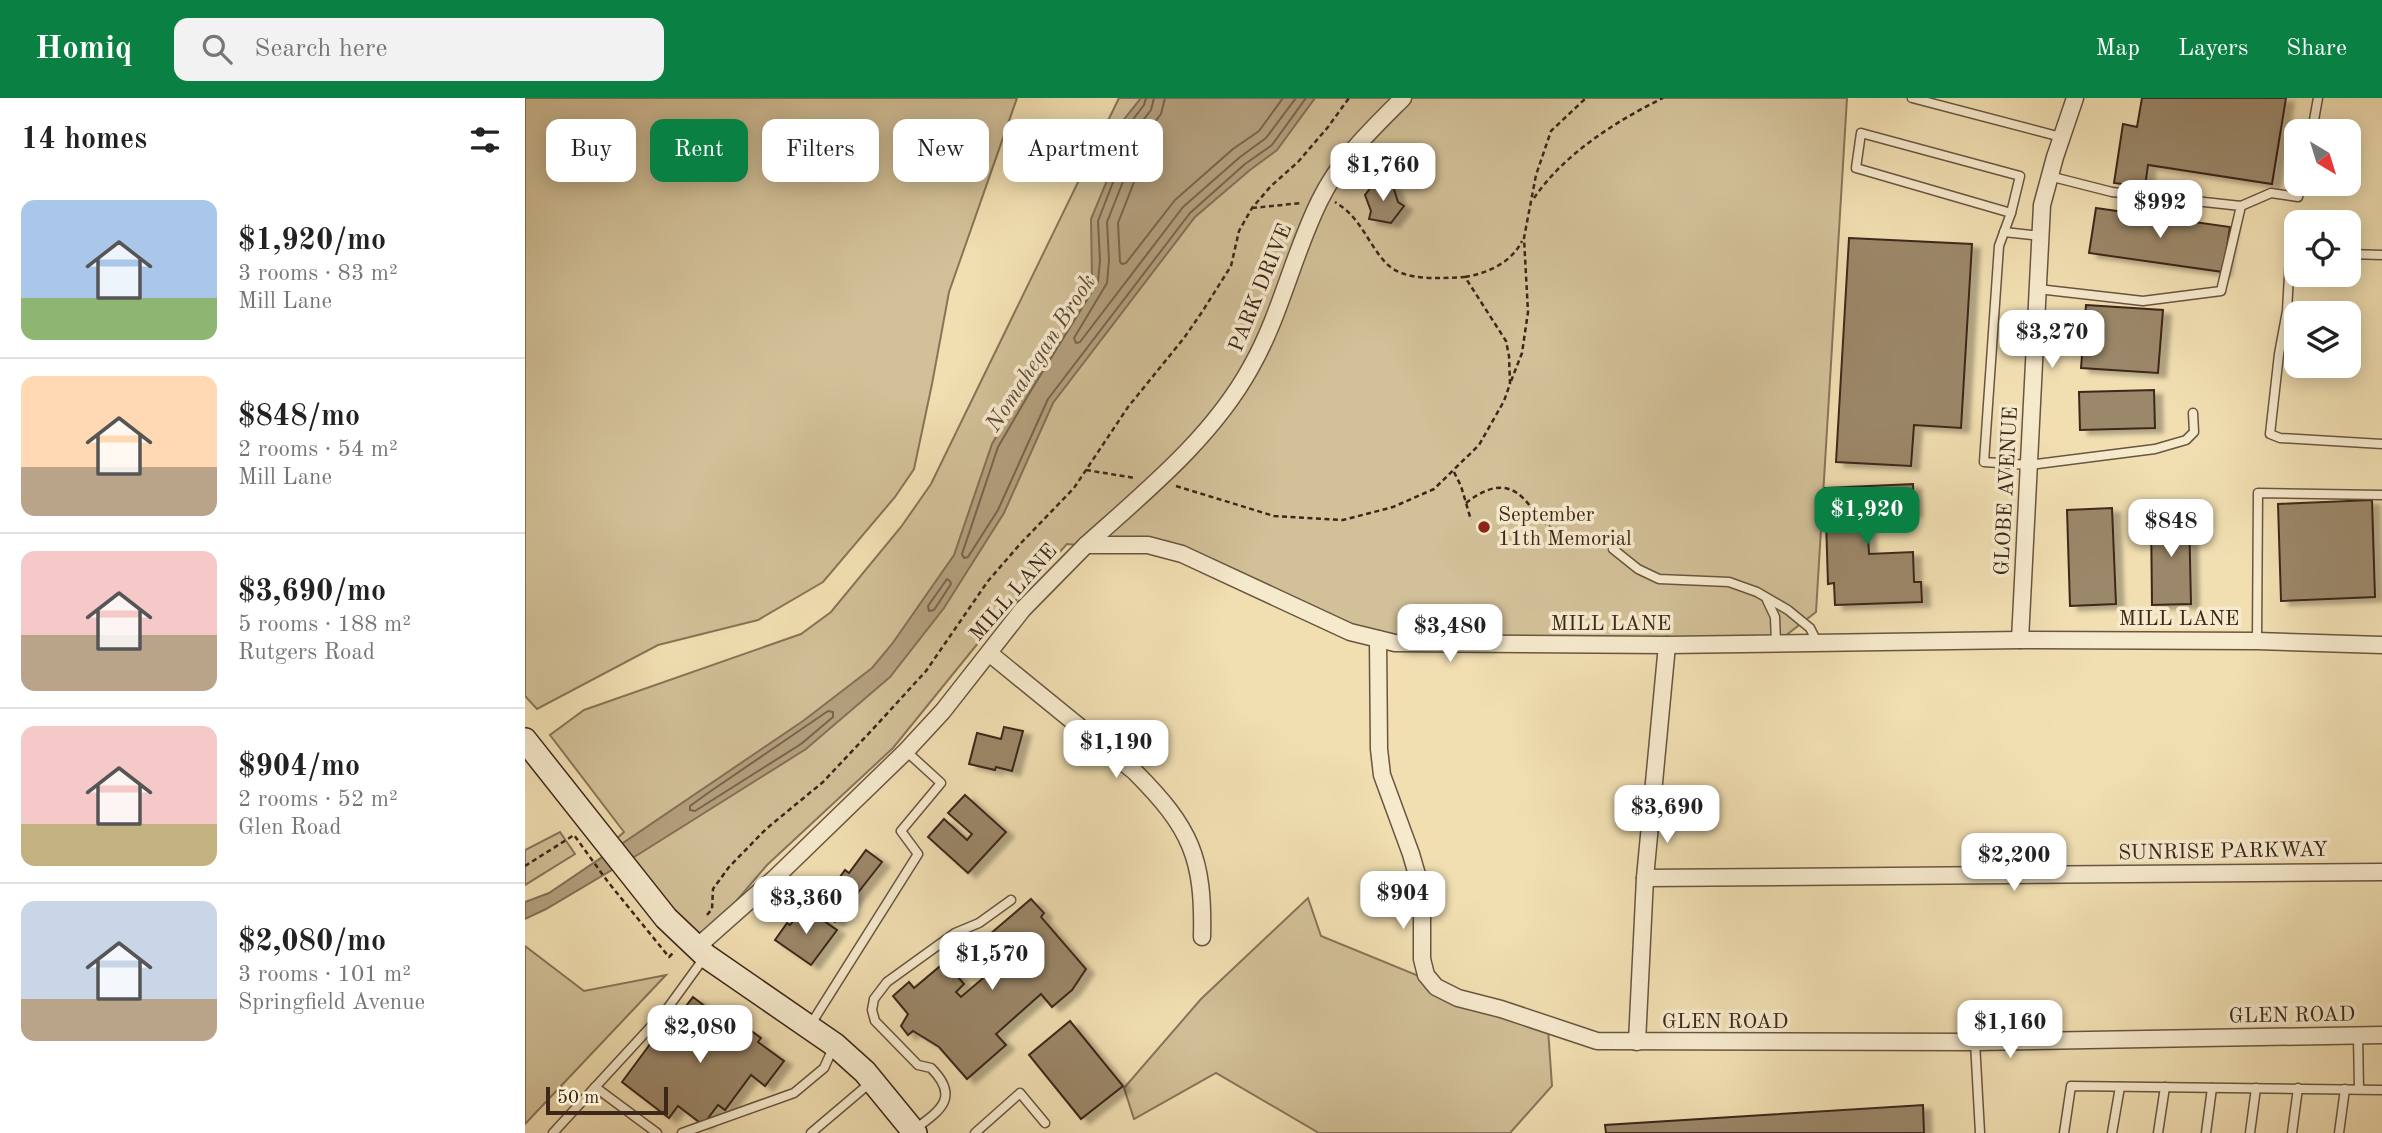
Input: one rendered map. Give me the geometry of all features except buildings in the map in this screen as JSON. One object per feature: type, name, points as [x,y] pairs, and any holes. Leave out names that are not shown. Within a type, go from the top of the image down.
[{"type":"main road","points":[[525,740],[616,875],[701,951],[835,1045],[873,1081],[914,1132]]},
{"type":"street","name":"PARK DRIVE","points":[[1086,545],[1157,481],[1232,397],[1266,338],[1319,201],[1350,151],[1403,98]]},
{"type":"street","name":"GLOBE AVENUE","points":[[2021,640],[2042,205],[2075,98]]},
{"type":"street","name":"MILL LANE","points":[[701,951],[906,751],[943,711],[1023,609],[1086,545],[1148,545],[1182,554],[1350,632],[1395,643],[1667,645],[2021,640],[2257,641],[2382,645]]},
{"type":"street","name":"GLEN ROAD","points":[[1378,639],[1379,749],[1382,775],[1422,892],[1422,959],[1426,975],[1436,987],[1458,998],[1501,1009],[1597,1041],[1975,1042],[2382,1035]]},
{"type":"street","points":[[1637,1042],[1645,878],[1667,645]]},
{"type":"street","points":[[989,653],[1135,772],[1173,815],[1187,837],[1198,864],[1203,897],[1202,937]]},
{"type":"street","name":"SUNRISE PARKWAY","points":[[1645,878],[2382,872]]},
{"type":"lane","points":[[1912,98],[2061,137]]},
{"type":"lane","points":[[2314,119],[2318,98]]},
{"type":"lane","points":[[2011,213],[1856,168],[1861,133],[2020,176],[2011,213],[1999,246],[1984,462],[2029,465],[2155,449],[2186,440],[2193,432],[2193,413]]},
{"type":"lane","points":[[2049,176],[2112,192],[2241,206],[2271,193],[2284,195]]},
{"type":"lane","points":[[2038,289],[2143,300],[2221,291],[2241,206]]},
{"type":"lane","points":[[2004,232],[2041,236]]},
{"type":"lane","points":[[2361,254],[2382,255]]},
{"type":"lane","points":[[2288,287],[2270,434],[2280,438],[2382,444]]},
{"type":"lane","points":[[2257,641],[2258,493],[2382,495]]},
{"type":"lane","points":[[1613,549],[1638,569],[1659,579],[1728,582],[1757,592],[1789,610],[1810,628],[1817,643]]},
{"type":"lane","points":[[1765,598],[1775,617],[1776,643]]},
{"type":"lane","points":[[810,1027],[918,853],[901,831],[941,783],[906,751]]},
{"type":"lane","points":[[914,1132],[938,1111],[945,1101],[946,1088],[931,1068],[918,1065],[875,1021],[872,1010],[874,999],[887,982],[955,933],[979,923],[1011,900]]},
{"type":"lane","points":[[553,1133],[667,1009],[701,951]]},
{"type":"lane","points":[[2358,1036],[2359,1089]]},
{"type":"lane","points":[[1975,1042],[1980,1133]]},
{"type":"lane","points":[[682,1133],[794,1093],[824,1068],[835,1045]]},
{"type":"lane","points":[[811,1133],[873,1081]]},
{"type":"lane","points":[[2064,1133],[2071,1086],[2382,1090]]},
{"type":"lane","points":[[596,1087],[657,1133]]},
{"type":"lane","points":[[2112,1133],[2120,1087]]},
{"type":"lane","points":[[2158,1133],[2165,1087]]},
{"type":"lane","points":[[2206,1133],[2212,1088]]},
{"type":"lane","points":[[2250,1133],[2256,1088]]},
{"type":"lane","points":[[2293,1133],[2298,1088]]},
{"type":"lane","points":[[2339,1133],[2345,1089]]},
{"type":"lane","points":[[975,1133],[1020,1093],[1045,1123]]},
{"type":"path","points":[[712,909],[713,888],[729,867],[766,829],[823,782],[926,671],[988,581],[1074,488],[1128,407],[1184,338],[1224,278],[1231,266],[1239,231],[1252,208],[1298,162],[1349,98]]},
{"type":"path","points":[[1252,208],[1319,201],[1337,202],[1362,226],[1387,265],[1410,275],[1439,278],[1482,274],[1502,264],[1519,248],[1524,238],[1536,175],[1551,131],[1586,98]]},
{"type":"path","points":[[1532,200],[1560,168],[1600,136],[1663,98]]},
{"type":"path","points":[[1086,470],[1157,481],[1275,516],[1343,520],[1393,507],[1434,489],[1479,445],[1504,401],[1522,353],[1528,312],[1524,238]]},
{"type":"path","points":[[1465,277],[1506,341],[1510,384]]},
{"type":"path","points":[[1454,472],[1471,520]]},
{"type":"path","points":[[1466,503],[1478,493],[1500,486],[1523,498],[1543,523],[1555,530],[1613,549]]},
{"type":"path","points":[[525,866],[574,835],[598,851],[669,957]]},
{"type":"shaded area","points":[[525,98],[1017,98],[1010,119],[1003,119],[1003,138],[989,178],[989,119],[893,119],[893,182],[988,182],[949,292],[914,469],[895,497],[823,582],[758,620],[658,645],[537,709],[525,696]]},
{"type":"shaded area","points":[[1119,98],[1847,98],[1816,612],[1776,643],[1395,643],[1182,554],[1067,544],[987,632],[893,748],[767,865],[697,947],[608,846],[624,832],[550,735],[584,710],[801,634],[831,612],[901,527],[931,484],[1078,182],[1163,182],[1163,119],[1109,119]]},
{"type":"shaded area","points":[[560,832],[575,854],[525,885],[525,850]]},
{"type":"shaded area","points":[[1308,898],[1321,936],[1548,1029],[1552,1086],[1510,1133],[1319,1133],[1216,1073],[1134,1119],[1124,1088],[1201,999]]},
{"type":"shaded area","points":[[525,946],[584,991],[666,975],[525,1124]]},
{"type":"water","points":[[1141,98],[1315,98],[1277,150],[1195,217],[1053,403],[1004,513],[944,608],[890,677],[806,749],[639,854],[525,919],[525,902],[549,893],[803,721],[872,668],[892,644],[954,555],[992,444],[1092,280],[1091,219],[1106,182],[1163,182],[1163,119],[1124,119]]},
{"type":"place","name":"September 11th Memorial","points":[[1484,527]]},
{"type":"water label","name":"Nomahegan Brook","points":[[1041,353]]}]
